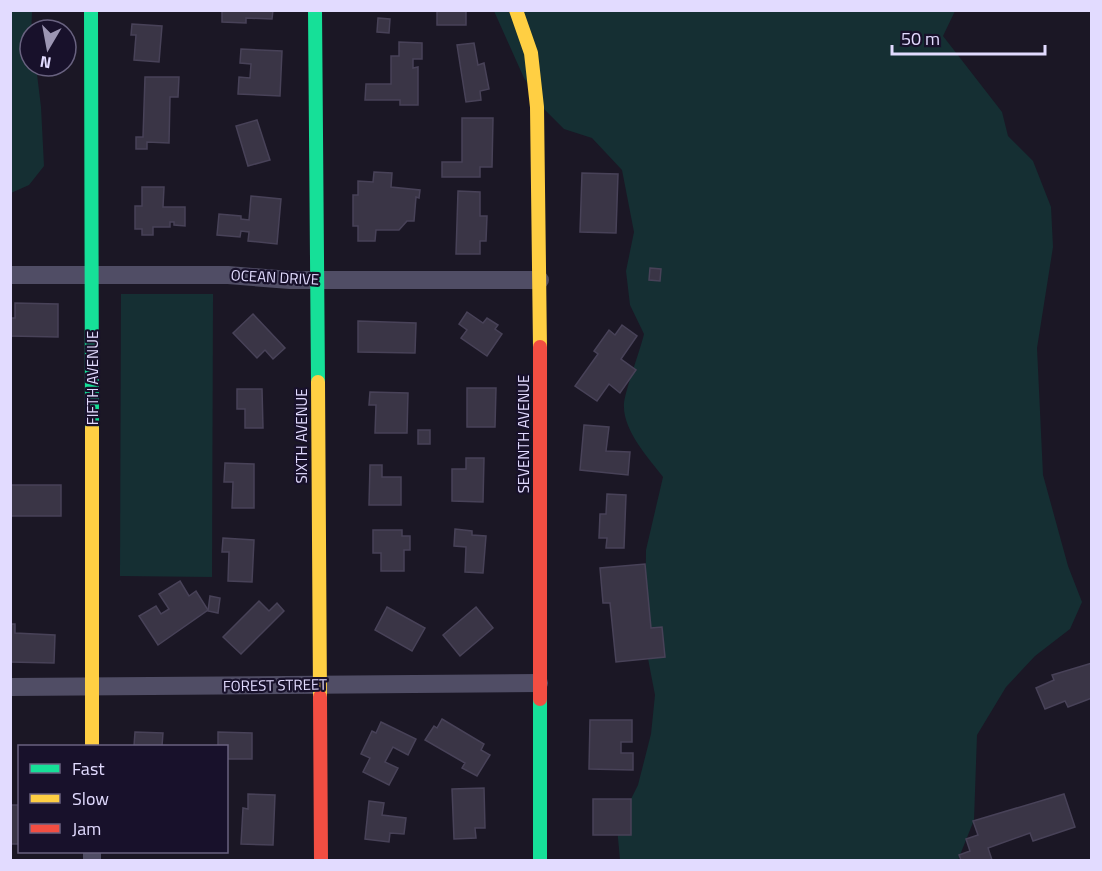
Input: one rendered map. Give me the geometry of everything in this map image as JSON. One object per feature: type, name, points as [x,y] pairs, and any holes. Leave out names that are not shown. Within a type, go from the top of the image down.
[{"type":"street","name":"FIFTH AVENUE","points":[[91,10],[92,745]]},
{"type":"street","name":"SIXTH AVENUE","points":[[315,10],[321,861]]},
{"type":"street","name":"SEVENTH AVENUE","points":[[516,10],[523,21],[534,65],[540,280],[540,861]]},
{"type":"street","name":"OCEAN DRIVE","points":[[10,275],[228,274],[318,280],[540,280]]},
{"type":"street","name":"FOREST STREET","points":[[10,687],[539,683]]},
{"type":"green space","points":[[11,10],[32,11],[32,18],[18,18],[18,78],[37,78],[44,166],[29,185],[11,193]]},
{"type":"green space","points":[[494,11],[955,11],[943,36],[1002,112],[1008,136],[1033,161],[1051,207],[1053,247],[1037,348],[1043,475],[1068,566],[1082,602],[1070,629],[1035,656],[1006,687],[977,735],[974,820],[958,860],[620,860],[617,827],[638,785],[651,734],[655,695],[645,643],[646,550],[663,477],[637,443],[624,413],[625,396],[644,334],[630,305],[626,271],[634,232],[622,170],[592,138],[564,129],[544,109],[524,78]]},
{"type":"green space","points":[[121,294],[213,294],[212,577],[120,576]]},
{"type":"building","points":[[222,10],[273,10],[272,19],[246,18],[246,23],[222,22]]},
{"type":"building","points":[[437,10],[466,10],[466,25],[437,25]]},
{"type":"building","points":[[378,18],[390,19],[389,33],[377,32]]},
{"type":"building","points":[[132,24],[162,26],[159,62],[134,60],[136,35],[131,35]]},
{"type":"building","points":[[399,42],[422,43],[422,59],[413,59],[413,68],[418,67],[418,105],[400,105],[400,100],[365,100],[366,84],[391,84],[391,56],[399,56]]},
{"type":"building","points":[[474,43],[478,65],[484,63],[489,89],[480,91],[481,100],[466,102],[457,45]]},
{"type":"building","points":[[241,49],[282,51],[280,96],[238,94],[239,77],[250,78],[251,64],[240,63]]},
{"type":"building","points":[[145,77],[179,77],[178,97],[170,97],[169,143],[147,142],[147,149],[136,149],[136,137],[143,137]]},
{"type":"building","points":[[462,118],[493,118],[492,167],[480,167],[480,177],[442,177],[442,162],[462,162]]},
{"type":"building","points":[[257,120],[270,160],[248,166],[236,126]]},
{"type":"building","points":[[374,172],[392,173],[391,187],[420,190],[419,198],[416,197],[414,221],[407,221],[399,230],[376,230],[375,241],[358,241],[358,226],[353,226],[353,195],[358,195],[358,181],[373,182]]},
{"type":"building","points":[[582,173],[618,174],[616,233],[580,232]]},
{"type":"building","points":[[142,187],[164,187],[163,207],[185,207],[185,226],[174,225],[174,222],[170,222],[170,227],[153,227],[153,235],[142,235],[142,229],[135,229],[135,206],[142,206]]},
{"type":"building","points":[[458,191],[480,192],[480,216],[487,216],[486,241],[480,241],[480,254],[456,254]]},
{"type":"building","points":[[251,196],[281,199],[277,244],[248,241],[249,232],[241,231],[240,237],[217,235],[219,214],[241,216],[241,219],[249,220]]},
{"type":"building","points":[[650,268],[661,269],[660,281],[649,280]]},
{"type":"building","points":[[15,303],[58,304],[58,337],[10,336],[10,318],[15,318]]},
{"type":"building","points":[[467,312],[483,323],[487,318],[498,325],[495,329],[502,334],[487,356],[461,338],[467,330],[459,324]]},
{"type":"building","points":[[253,314],[285,348],[273,359],[265,350],[257,358],[233,333]]},
{"type":"building","points":[[358,321],[416,323],[415,353],[358,352]]},
{"type":"building","points":[[622,325],[637,336],[621,359],[636,370],[620,393],[609,384],[597,401],[575,386],[598,354],[594,351],[609,330],[615,335]]},
{"type":"building","points":[[467,388],[496,388],[495,427],[467,427]]},
{"type":"building","points":[[237,389],[262,389],[263,428],[245,428],[245,409],[237,409]]},
{"type":"building","points":[[370,392],[408,393],[407,433],[375,433],[376,405],[369,405]]},
{"type":"building","points":[[584,425],[609,427],[606,451],[630,452],[628,475],[580,470]]},
{"type":"building","points":[[418,430],[430,430],[430,444],[418,444]]},
{"type":"building","points":[[466,458],[484,458],[483,502],[452,501],[452,469],[466,469]]},
{"type":"building","points":[[225,463],[254,464],[254,508],[232,508],[233,482],[224,482]]},
{"type":"building","points":[[370,465],[382,465],[382,477],[401,477],[401,505],[369,505]]},
{"type":"building","points":[[10,485],[61,485],[61,516],[10,516]]},
{"type":"building","points":[[607,494],[626,495],[624,548],[606,548],[607,538],[599,538],[600,514],[606,514]]},
{"type":"building","points":[[455,529],[472,531],[472,535],[486,536],[483,573],[465,572],[466,547],[454,546]]},
{"type":"building","points":[[373,530],[402,530],[402,536],[410,536],[410,550],[404,550],[404,571],[381,571],[381,553],[373,553]]},
{"type":"building","points":[[223,538],[254,540],[252,582],[228,581],[229,552],[222,552]]},
{"type":"building","points":[[645,564],[651,628],[662,627],[665,657],[616,662],[610,603],[603,603],[600,568]]},
{"type":"building","points":[[180,581],[189,596],[196,591],[208,610],[158,645],[139,616],[156,606],[161,614],[169,609],[159,594]]},
{"type":"building","points":[[210,596],[220,598],[218,613],[208,611]]},
{"type":"building","points":[[259,601],[269,611],[277,603],[284,611],[241,654],[223,637]]},
{"type":"building","points":[[387,607],[425,628],[412,651],[375,630]]},
{"type":"building","points":[[476,607],[493,628],[460,656],[443,635]]},
{"type":"building","points":[[10,624],[15,624],[15,633],[55,635],[54,663],[10,662]]},
{"type":"building","points":[[1092,663],[1092,698],[1068,707],[1065,701],[1045,709],[1036,688],[1054,680],[1052,675]]},
{"type":"building","points":[[442,719],[484,744],[481,750],[490,755],[477,776],[462,768],[465,763],[425,740],[434,726],[437,728]]},
{"type":"building","points":[[590,720],[632,720],[632,742],[621,742],[621,753],[633,753],[633,770],[589,769]]},
{"type":"building","points":[[381,722],[416,739],[408,755],[393,747],[385,762],[398,768],[389,785],[363,772],[370,758],[361,754],[372,731],[376,733]]},
{"type":"building","points":[[135,732],[163,733],[162,745],[134,745]]},
{"type":"building","points":[[218,732],[252,733],[252,759],[228,759],[228,745],[218,745]]},
{"type":"building","points":[[484,788],[485,828],[475,828],[476,838],[454,839],[452,789]]},
{"type":"building","points":[[248,794],[275,795],[273,845],[241,844],[243,808],[248,809]]},
{"type":"building","points":[[1064,794],[1075,827],[1033,841],[1030,833],[988,848],[992,860],[961,860],[959,855],[970,851],[966,839],[978,835],[973,821]]},
{"type":"building","points":[[593,799],[631,799],[631,835],[593,835]]},
{"type":"building","points":[[369,801],[384,803],[382,815],[406,818],[404,834],[390,833],[389,842],[365,839]]},
{"type":"building","points":[[10,805],[18,805],[18,844],[10,844]]},
{"type":"traffic: fast","points":[[91,10],[92,428]]},
{"type":"traffic: fast","points":[[315,10],[318,382]]},
{"type":"traffic: fast","points":[[540,699],[540,860]]},
{"type":"traffic: slow","points":[[516,10],[531,53],[537,107],[540,347]]},
{"type":"traffic: slow","points":[[318,382],[320,697]]},
{"type":"traffic: slow","points":[[92,428],[92,745]]},
{"type":"traffic: jam","points":[[540,347],[540,699]]},
{"type":"traffic: jam","points":[[320,697],[321,860]]}]
